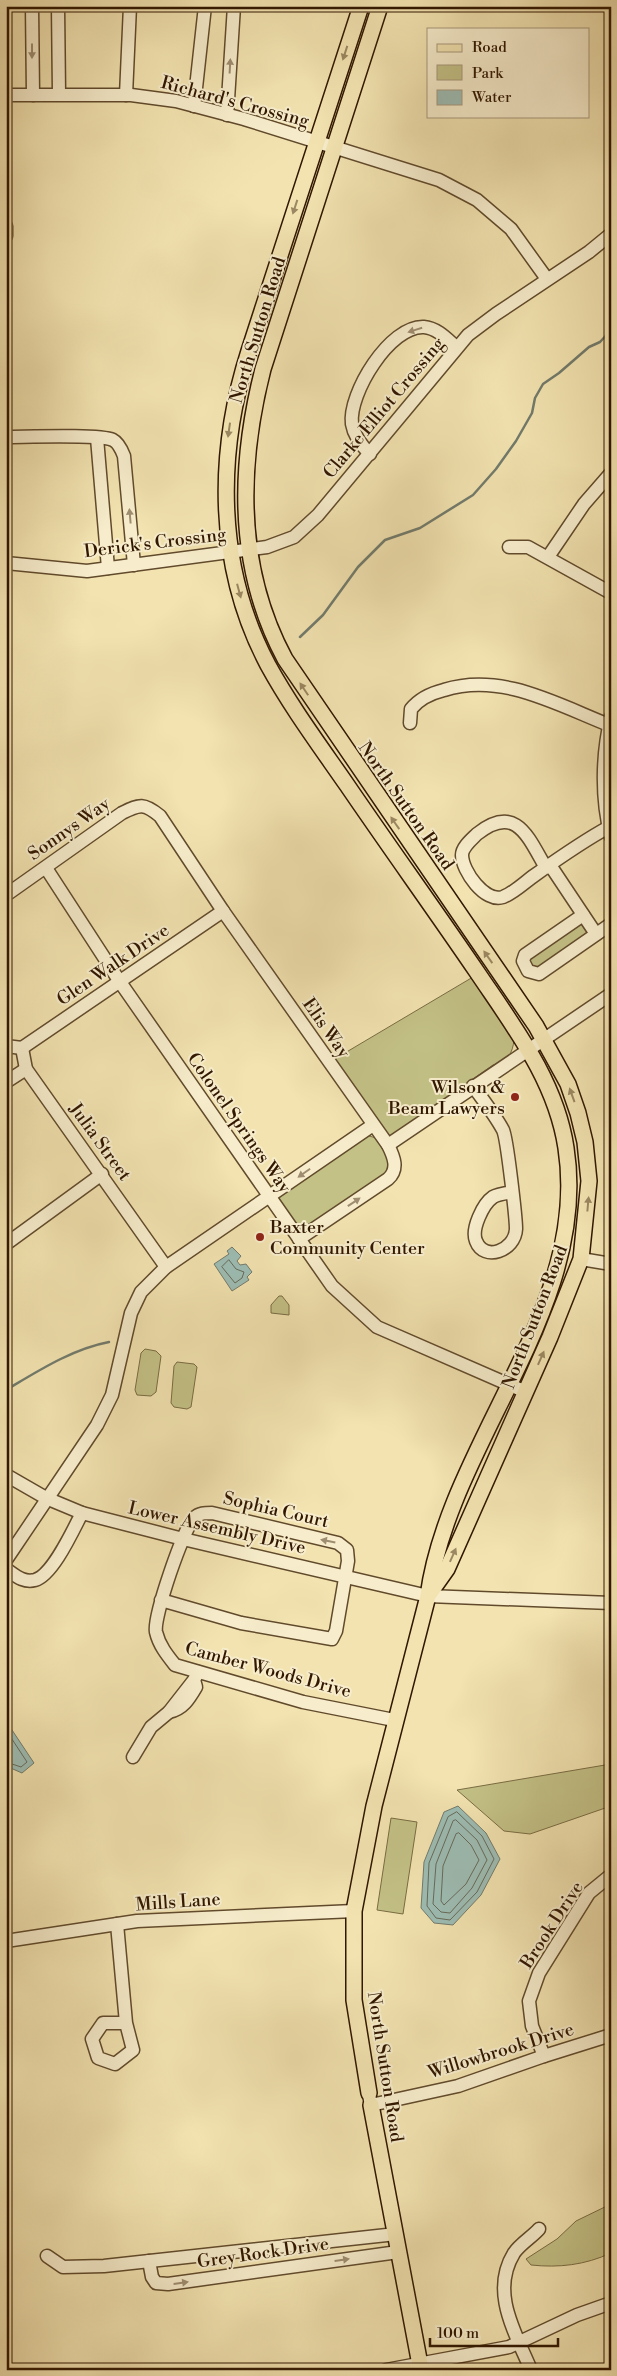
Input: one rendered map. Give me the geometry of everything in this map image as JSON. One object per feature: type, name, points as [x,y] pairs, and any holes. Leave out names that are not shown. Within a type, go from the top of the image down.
[{"type":"main road","name":"North Sutton Road","points":[[361,6],[249,351],[233,408],[226,466],[225,498],[230,552],[241,598],[258,644],[290,703],[528,1048],[548,1086],[562,1129],[569,1174],[569,1205],[558,1267],[462,1488],[432,1566],[428,1596],[394,1720],[360,1872],[354,1911],[354,2000],[370,2099],[420,2367]]},
{"type":"main road","name":"North Sutton Road","points":[[380,6],[254,401],[247,446],[244,490],[248,549],[252,572],[264,608],[285,659],[544,1038],[568,1084],[578,1113],[585,1142],[588,1195],[581,1259],[526,1392],[447,1569],[428,1596]]},
{"type":"street","points":[[32,6],[32,95]]},
{"type":"street","points":[[58,6],[59,94]]},
{"type":"street","points":[[126,95],[130,6]]},
{"type":"street","points":[[194,106],[205,6]]},
{"type":"street","points":[[227,114],[234,6]]},
{"type":"street","name":"Richard's Crossing","points":[[6,95],[126,95],[194,106],[227,114],[439,180],[477,200],[511,229],[547,279]]},
{"type":"street","points":[[6,226],[6,236]]},
{"type":"street","name":"Clarke Elliot Crossing","points":[[248,549],[285,542],[302,531],[370,454],[456,347],[496,314],[589,252],[611,234]]},
{"type":"street","points":[[370,454],[357,438],[352,420],[367,374],[378,356],[403,334],[421,327],[439,332],[456,347]]},
{"type":"street","points":[[6,436],[113,440],[124,456],[134,565]]},
{"type":"street","points":[[97,438],[108,568]]},
{"type":"street","points":[[548,557],[584,504],[611,473]]},
{"type":"street","points":[[509,547],[528,547],[611,593]]},
{"type":"street","name":"Derick's Crossing","points":[[6,563],[87,571],[248,549]]},
{"type":"street","points":[[410,723],[411,708],[423,698],[454,686],[481,683],[519,690],[610,721],[604,773],[610,832],[587,839],[548,866],[503,897],[493,898],[480,890],[463,862],[462,854],[465,847],[476,835],[497,821],[507,821],[520,827],[548,866],[583,915],[596,934]]},
{"type":"street","name":"Sonnys Way","points":[[6,895],[122,813],[137,806],[149,807],[155,812]]},
{"type":"street","name":"Elis Way","points":[[155,812],[160,816],[223,911],[388,1146],[394,1160],[392,1175],[299,1239]]},
{"type":"street","name":"Colonel Springs Way","points":[[46,868],[120,982],[332,1286],[377,1327],[526,1392]]},
{"type":"street","name":"Glen Walk Drive","points":[[22,1048],[223,911]]},
{"type":"street","points":[[583,915],[528,952],[523,959],[524,965],[530,973],[539,974],[611,924]]},
{"type":"street","points":[[388,1146],[528,1048],[611,994]]},
{"type":"street","points":[[6,1046],[22,1048]]},
{"type":"street","name":"Julia Street","points":[[22,1048],[26,1068],[166,1267]]},
{"type":"street","points":[[6,1082],[26,1068]]},
{"type":"street","points":[[473,1086],[504,1132],[512,1192],[516,1229],[513,1242],[506,1249],[493,1252],[482,1248],[476,1242],[475,1231],[486,1204],[494,1196],[512,1192]]},
{"type":"street","points":[[6,1560],[97,1424],[112,1395],[131,1313],[141,1292],[166,1267],[373,1125]]},
{"type":"street","points":[[6,1244],[102,1174]]},
{"type":"street","points":[[581,1259],[611,1264]]},
{"type":"street","name":"Lower Assembly Drive","points":[[6,1475],[46,1498],[82,1513],[183,1540],[428,1596],[611,1603]]},
{"type":"street","points":[[6,1569],[21,1580],[34,1580],[45,1575],[82,1513]]},
{"type":"street","name":"Sophia Court","points":[[183,1540],[193,1519],[202,1513],[212,1513],[338,1543],[345,1547],[349,1557],[345,1576]]},
{"type":"street","name":"Camber Woods Drive","points":[[183,1540],[157,1612],[156,1630],[162,1649],[175,1665],[196,1676],[304,1702],[394,1720]]},
{"type":"street","points":[[162,1600],[241,1623],[328,1640],[332,1639],[336,1631],[345,1576]]},
{"type":"street","points":[[133,1756],[151,1727],[183,1701],[196,1676]]},
{"type":"street","name":"Brook Drive","points":[[544,2056],[532,2026],[529,2001],[539,1973],[589,1893],[611,1875]]},
{"type":"street","name":"Mills Lane","points":[[6,1942],[117,1924],[186,1918],[354,1911]]},
{"type":"street","points":[[117,1924],[126,2023]]},
{"type":"street","name":"Willowbrook Drive","points":[[370,2099],[458,2086],[611,2035]]},
{"type":"street","points":[[530,2370],[506,2310],[502,2294],[507,2272],[515,2253],[540,2229]]},
{"type":"street","name":"Grey Rock Drive","points":[[47,2256],[63,2267],[149,2261],[396,2234]]},
{"type":"street","name":"Grey Rock Drive","points":[[149,2261],[152,2277],[156,2283],[168,2284],[398,2252]]},
{"type":"street","points":[[386,2370],[420,2367],[509,2347],[577,2315],[611,2303]]},
{"type":"green space","points":[[580,920],[592,931],[538,971],[526,960]]},
{"type":"green space","points":[[473,977],[514,1040],[511,1053],[506,1060],[493,1065],[396,1134],[386,1136],[333,1060]]},
{"type":"green space","points":[[366,1135],[376,1138],[390,1158],[389,1171],[300,1230],[279,1200],[280,1196]]},
{"type":"green space","points":[[279,1296],[282,1296],[289,1305],[289,1315],[271,1313],[271,1305]]},
{"type":"green space","points":[[145,1349],[156,1351],[161,1356],[156,1392],[151,1396],[137,1395],[135,1390],[141,1353]]},
{"type":"green space","points":[[177,1362],[194,1364],[197,1367],[191,1407],[187,1409],[174,1407],[171,1403],[174,1366]]},
{"type":"green space","points":[[611,1764],[611,1806],[530,1834],[504,1831],[457,1790]]},
{"type":"green space","points":[[391,1818],[417,1822],[403,1914],[377,1910]]},
{"type":"green space","points":[[611,2204],[611,2253],[582,2263],[562,2266],[531,2265],[526,2259],[557,2239],[576,2221]]},
{"type":"water","points":[[232,1247],[241,1256],[237,1261],[240,1265],[246,1264],[252,1272],[247,1277],[249,1280],[232,1291],[214,1264],[229,1254],[227,1251]]},
{"type":"water","points":[[6,1721],[34,1763],[22,1773],[6,1766]]},
{"type":"water","points":[[458,1806],[486,1833],[500,1859],[481,1895],[453,1925],[434,1923],[421,1908],[424,1862],[444,1812]]},
{"type":"waterway","points":[[300,637],[323,615],[358,567],[385,540],[420,528],[473,495],[496,469],[516,441],[532,413],[535,398],[543,384],[589,347],[600,342],[611,330]]},
{"type":"waterway","points":[[6,1390],[69,1355],[109,1342]]},
{"type":"place","name":"Wilson & Beam Lawyers","points":[[515,1097]]},
{"type":"place","name":"Baxter Community Center","points":[[260,1237]]}]
